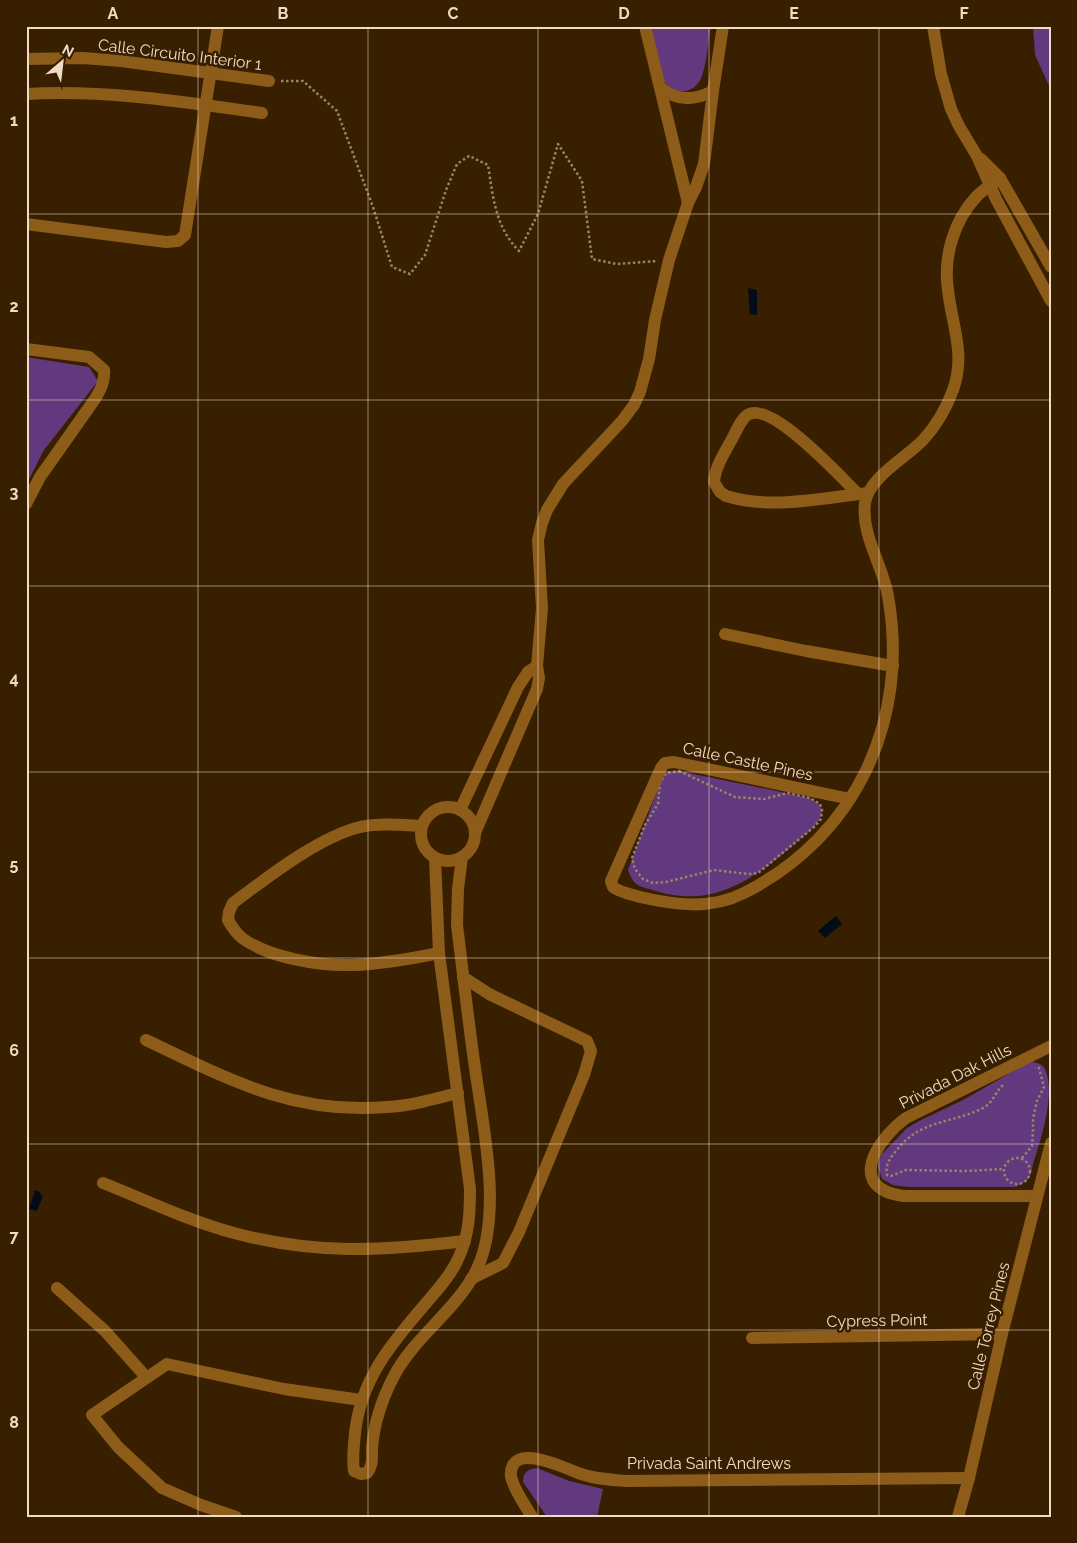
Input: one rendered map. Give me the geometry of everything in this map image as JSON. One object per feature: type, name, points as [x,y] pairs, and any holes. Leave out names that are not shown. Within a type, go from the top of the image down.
[{"type":"street","points":[[26,224],[166,242],[182,239],[187,231],[218,26]]},
{"type":"street","points":[[645,26],[688,203]]},
{"type":"street","points":[[475,833],[473,824],[468,816],[460,810],[442,807],[426,817],[421,826],[420,835],[427,853],[444,861],[454,861],[462,858],[470,851],[475,833],[536,694],[539,678],[537,666],[542,630],[538,540],[542,524],[554,497],[563,484],[622,421],[634,405],[640,392],[649,359],[655,320],[669,260],[688,203],[696,188],[704,164],[712,91],[723,26]]},
{"type":"street","points":[[933,26],[941,74],[958,126],[977,156],[989,186],[1051,301]]},
{"type":"street","name":"Calle Circuito Interior 1","points":[[26,59],[83,58],[269,81]]},
{"type":"street","points":[[660,88],[673,96],[685,98],[700,96],[712,91]]},
{"type":"street","points":[[26,94],[80,92],[262,113]]},
{"type":"street","points":[[977,156],[1000,178],[1051,266]]},
{"type":"street","points":[[863,494],[784,426],[762,414],[754,412],[747,415],[740,423],[717,470],[714,482],[720,492],[726,496],[780,503],[822,500],[863,494],[922,442],[942,417],[953,390],[959,362],[955,326],[947,289],[948,257],[956,229],[961,218],[978,196],[1000,178]]},
{"type":"street","points":[[26,348],[89,358],[104,370],[104,377],[102,387],[95,399],[40,477],[26,504]]},
{"type":"street","name":"Calle Castle Pines","points":[[850,799],[674,762],[666,763],[661,768],[611,882],[613,887],[624,892],[673,904],[701,904],[737,896],[756,887],[797,859],[824,833],[850,799],[872,758],[880,737],[887,715],[893,666],[893,630],[888,594],[866,526],[863,494]]},
{"type":"street","points":[[725,634],[806,652],[893,666]]},
{"type":"street","points":[[460,810],[518,687],[528,672],[537,666]]},
{"type":"street","points":[[421,826],[380,824],[361,827],[324,841],[233,903],[228,920],[242,938],[254,945],[270,953],[304,960],[350,965],[439,954]]},
{"type":"street","points":[[435,858],[439,954],[470,1189],[469,1226],[457,1261],[449,1274],[394,1340],[379,1362],[361,1400],[353,1466],[354,1471],[361,1474],[366,1473],[371,1465],[374,1431],[379,1411],[393,1377],[405,1357],[472,1279],[482,1254],[488,1228],[490,1205],[489,1181],[463,976],[457,909],[462,858]]},
{"type":"street","points":[[463,976],[490,994],[587,1040],[591,1052],[584,1075],[519,1232],[503,1263],[472,1279]]},
{"type":"street","points":[[146,1040],[252,1089],[287,1100],[320,1106],[387,1107],[414,1104],[458,1093]]},
{"type":"street","name":"Privada Dak Hills","points":[[1037,1196],[890,1195],[874,1182],[870,1173],[871,1162],[884,1138],[894,1126],[906,1118],[1051,1046]]},
{"type":"street","name":"Calle Torrey Pines","points":[[958,1517],[1051,1143]]},
{"type":"street","points":[[103,1183],[218,1228],[267,1241],[302,1247],[338,1250],[380,1250],[465,1241]]},
{"type":"street","points":[[57,1288],[105,1330],[146,1377]]},
{"type":"street","name":"Cypress Point","points":[[752,1338],[1002,1334]]},
{"type":"street","points":[[236,1517],[201,1505],[162,1488],[118,1447],[92,1415],[167,1364],[284,1389],[361,1400]]},
{"type":"street","name":"Privada Saint Andrews","points":[[532,1517],[511,1478],[511,1470],[515,1462],[524,1458],[536,1458],[598,1478],[627,1481],[969,1478]]},
{"type":"path","points":[[269,81],[303,81],[338,111],[373,207],[392,267],[410,274],[425,255],[446,190],[457,164],[469,156],[488,165],[495,210],[508,240],[519,251],[538,214],[558,144],[582,181],[592,260],[617,264],[669,260]]},
{"type":"path","points":[[679,770],[735,797],[764,799],[788,793],[810,798],[820,804],[822,810],[821,819],[814,827],[758,873],[748,874],[714,870],[653,884],[643,879],[635,869],[632,858],[645,825],[658,804],[660,783],[666,773],[679,770]]},
{"type":"path","points":[[1022,1158],[1028,1163],[1029,1177],[1023,1183],[1011,1183],[1006,1177],[1004,1170],[1010,1160],[1022,1158],[1032,1146],[1033,1119],[1037,1101],[1044,1087],[1039,1068],[1031,1067]]},
{"type":"path","points":[[1004,1170],[906,1170],[891,1176],[887,1175],[886,1168],[890,1158],[899,1146],[913,1134],[931,1124],[953,1119],[983,1108],[992,1102],[999,1088],[1006,1081]]},
{"type":"shaded area","points":[[648,26],[711,26],[704,70],[699,82],[693,88],[685,91],[675,90],[662,77],[657,68]]},
{"type":"shaded area","points":[[1033,26],[1051,26],[1051,90],[1035,55]]},
{"type":"shaded area","points":[[26,357],[89,367],[98,381],[44,450],[26,485]]},
{"type":"shaded area","points":[[679,771],[810,798],[821,807],[822,814],[814,827],[779,857],[742,882],[723,891],[702,895],[680,896],[645,888],[635,883],[628,870],[660,783],[666,773]]},
{"type":"shaded area","points":[[1032,1062],[1040,1064],[1045,1069],[1049,1091],[1043,1130],[1029,1178],[1026,1181],[1016,1187],[908,1187],[893,1185],[882,1179],[878,1167],[881,1155],[907,1128]]},
{"type":"shaded area","points":[[537,1468],[569,1481],[603,1489],[597,1517],[547,1517],[523,1482],[527,1472]]},
{"type":"water","points":[[748,288],[757,290],[757,315],[750,314]]},
{"type":"water","points":[[836,916],[842,924],[825,938],[818,931]]},
{"type":"water","points":[[35,1190],[43,1196],[37,1211],[29,1209]]}]
